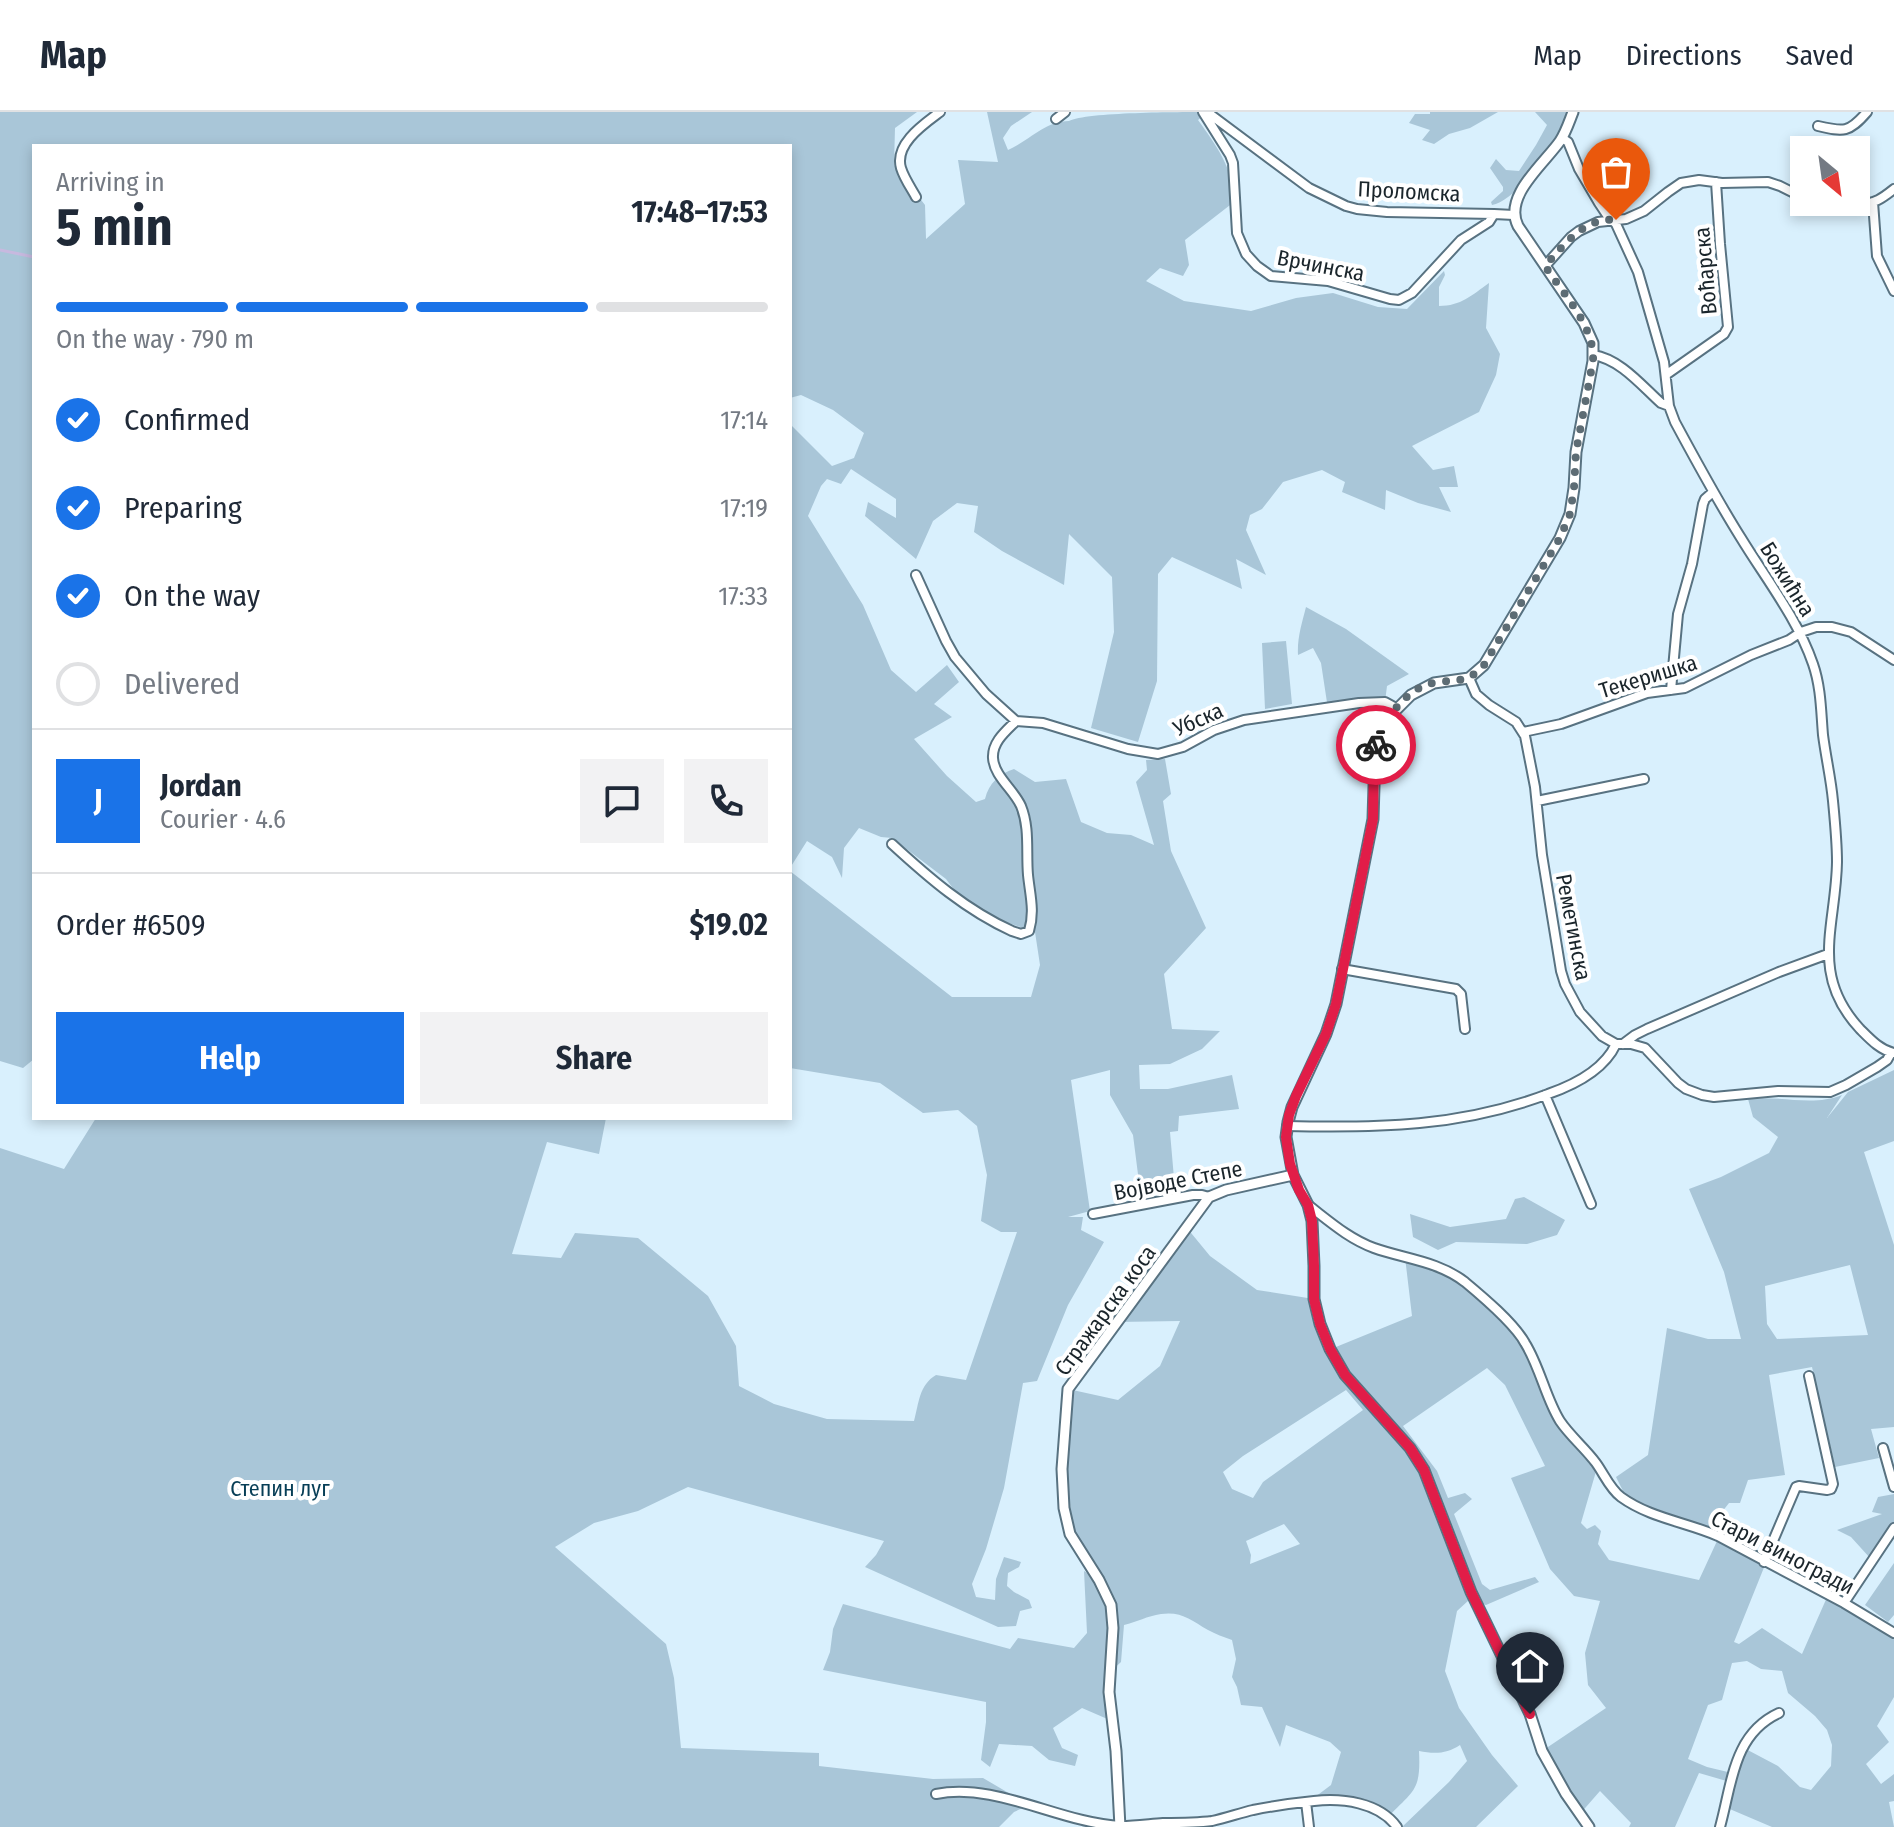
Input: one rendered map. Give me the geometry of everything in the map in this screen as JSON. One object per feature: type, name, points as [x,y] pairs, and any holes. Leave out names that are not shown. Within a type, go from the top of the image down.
[{"type":"street","points":[[916,197],[901,167],[903,151],[905,144],[922,126],[940,112]]},
{"type":"street","points":[[1056,119],[1065,112]]},
{"type":"street","name":"Врчинска","points":[[1205,112],[1233,163],[1235,223],[1239,241],[1246,254],[1271,276],[1328,281],[1399,300],[1412,293],[1461,240],[1489,222],[1494,214]]},
{"type":"street","name":"Проломска","points":[[1205,112],[1309,188],[1346,206],[1387,212],[1494,214]]},
{"type":"street","points":[[1293,1175],[1287,1147],[1287,1126],[1296,1096],[1331,1020],[1373,819],[1375,753],[1382,730],[1396,708],[1411,695],[1426,686],[1469,678],[1484,665],[1560,538],[1570,514],[1593,343],[1584,323],[1518,226],[1514,206],[1562,138],[1573,112]]},
{"type":"street","points":[[1818,126],[1839,131],[1849,129],[1867,112]]},
{"type":"street","name":"Божићна","points":[[1562,138],[1568,142],[1588,185],[1620,230],[1642,285],[1667,374],[1669,406],[1675,422],[1713,492],[1801,632],[1819,685],[1835,823],[1837,864],[1828,935],[1832,984],[1846,1010],[1872,1041],[1893,1053]]},
{"type":"street","points":[[1545,266],[1579,231],[1598,222],[1626,219],[1644,211],[1681,183],[1699,180],[1772,183],[1790,191]]},
{"type":"street","name":"Воћарска","points":[[1667,374],[1724,334],[1728,327],[1716,182]]},
{"type":"street","points":[[1870,202],[1894,189]]},
{"type":"street","points":[[1873,202],[1877,256],[1894,291]]},
{"type":"street","points":[[1494,214],[1514,215]]},
{"type":"street","points":[[1593,355],[1606,357],[1618,365],[1661,403],[1669,406]]},
{"type":"street","points":[[1671,690],[1678,614],[1692,564],[1703,504],[1713,492]]},
{"type":"street","points":[[892,844],[959,902],[1012,931],[1021,934],[1029,931],[1032,902],[1025,820],[1019,802],[997,770],[993,757],[998,740],[1016,721],[986,694],[955,657],[916,575]]},
{"type":"street","name":"Текеришка","points":[[1523,732],[1561,724],[1638,696],[1685,688],[1801,632],[1823,626],[1851,632],[1894,660]]},
{"type":"street","points":[[1469,678],[1476,694],[1516,722],[1523,732]]},
{"type":"street","name":"Убска","points":[[1016,721],[1043,723],[1128,749],[1158,754],[1183,747],[1214,730],[1244,720],[1359,703],[1385,702],[1396,708]]},
{"type":"street","name":"Реметинска","points":[[1523,732],[1537,801],[1550,908],[1563,978],[1575,1005],[1602,1036],[1619,1044],[1645,1048],[1678,1083],[1694,1092],[1714,1097],[1778,1091],[1830,1092],[1877,1067],[1893,1053]]},
{"type":"street","points":[[1537,801],[1644,779]]},
{"type":"street","points":[[1287,1126],[1364,1127],[1446,1121],[1494,1112],[1585,1078],[1619,1044],[1647,1029],[1828,954]]},
{"type":"street","points":[[1342,969],[1456,989],[1461,994],[1465,1029]]},
{"type":"street","points":[[1545,1095],[1591,1204]]},
{"type":"street","name":"Војводе Степе","points":[[1093,1214],[1193,1195],[1209,1197],[1226,1190],[1293,1175]]},
{"type":"street","name":"Стари виногради","points":[[1293,1175],[1306,1202],[1334,1226],[1361,1243],[1451,1272],[1493,1308],[1524,1340],[1560,1420],[1622,1497],[1653,1514],[1718,1536],[1894,1633]]},
{"type":"street","name":"Стражарска коса","points":[[1120,1826],[1109,1692],[1113,1628],[1111,1605],[1070,1534],[1064,1508],[1062,1469],[1068,1389],[1209,1197]]},
{"type":"street","points":[[1306,1202],[1312,1221],[1314,1299],[1330,1349],[1345,1375],[1410,1448],[1424,1470],[1471,1592],[1530,1714],[1542,1751],[1589,1827]]},
{"type":"street","points":[[1764,1562],[1796,1487],[1827,1490],[1833,1484],[1809,1376]]},
{"type":"street","points":[[1883,1448],[1894,1487]]},
{"type":"street","points":[[1844,1603],[1894,1528]]},
{"type":"street","points":[[1720,1827],[1742,1747],[1760,1726],[1779,1713]]},
{"type":"street","points":[[936,1794],[955,1790],[978,1792],[1120,1826],[1207,1821],[1264,1808],[1334,1800],[1352,1802],[1380,1812],[1397,1827]]},
{"type":"street","points":[[1306,1802],[1309,1827]]},
{"type":"green space","name":"Степин луг","points":[[0,112],[917,112],[895,128],[894,165],[925,205],[926,239],[965,204],[958,160],[998,162],[987,112],[1032,112],[1011,126],[1003,138],[1008,150],[1052,124],[1079,118],[1208,112],[1198,120],[1228,169],[1234,202],[1185,240],[1189,265],[1183,276],[1160,268],[1146,281],[1184,301],[1251,311],[1296,298],[1333,293],[1378,307],[1407,309],[1444,271],[1439,287],[1439,306],[1447,306],[1466,299],[1489,283],[1486,328],[1500,354],[1496,375],[1479,412],[1412,446],[1433,470],[1454,466],[1458,487],[1439,487],[1451,512],[1386,490],[1385,510],[1342,492],[1345,482],[1322,470],[1283,482],[1262,509],[1250,515],[1246,530],[1266,575],[1236,559],[1242,589],[1172,557],[1158,574],[1157,681],[1138,742],[1091,728],[1114,632],[1112,577],[1069,534],[1064,585],[974,532],[978,506],[957,503],[933,521],[916,559],[865,516],[868,502],[896,518],[896,499],[851,469],[841,484],[827,479],[808,516],[863,605],[891,670],[916,692],[947,665],[959,682],[934,704],[952,717],[914,739],[947,776],[976,802],[985,799],[999,776],[1014,769],[1035,782],[1066,779],[1081,822],[1107,833],[1131,835],[1154,845],[1136,782],[1147,770],[1146,760],[1165,759],[1171,794],[1163,801],[1171,851],[1206,928],[1164,974],[1172,1029],[1220,1031],[1202,1049],[1170,1064],[1139,1065],[1140,1089],[1168,1089],[1232,1075],[1239,1109],[1179,1116],[1178,1131],[1170,1132],[1175,1190],[1141,1198],[1133,1135],[1110,1095],[1110,1070],[1071,1080],[1090,1211],[1068,1217],[1083,1217],[1081,1230],[1104,1242],[1068,1305],[1037,1381],[1023,1383],[1004,1488],[972,1584],[976,1597],[995,1600],[996,1579],[1004,1557],[1021,1562],[1019,1567],[1008,1573],[1007,1586],[1029,1600],[1032,1608],[1020,1611],[1016,1626],[998,1627],[865,1567],[884,1541],[688,1487],[638,1511],[594,1523],[555,1547],[666,1644],[674,1678],[681,1748],[819,1753],[819,1766],[933,1779],[983,1778],[1029,1805],[1014,1812],[999,1827],[0,1827],[0,1148],[64,1169],[95,1120],[606,1120],[599,1154],[547,1142],[512,1254],[561,1258],[575,1233],[638,1238],[708,1296],[736,1346],[739,1386],[774,1404],[827,1419],[914,1421],[920,1395],[930,1379],[936,1375],[966,1380],[1017,1232],[1001,1232],[981,1221],[987,1175],[977,1126],[958,1110],[923,1113],[880,1083],[792,1068],[792,873],[952,997],[1031,997],[1040,965],[1035,932],[1000,920],[961,899],[946,879],[892,838],[859,828],[844,848],[842,878],[832,857],[807,841],[792,865],[792,426],[832,466],[854,458],[864,433],[833,410],[801,395],[792,397],[792,144],[32,144],[32,1061],[23,1068],[0,1061]]},
{"type":"green space","points":[[1498,112],[1434,144],[1422,140],[1430,130],[1409,123],[1415,114]]},
{"type":"green space","points":[[1535,112],[1569,112],[1553,144],[1520,187],[1492,205],[1491,202],[1503,191],[1503,187],[1490,168],[1496,159],[1506,170],[1519,171],[1547,125]]},
{"type":"green space","points":[[1306,607],[1346,629],[1409,674],[1387,686],[1385,702],[1328,709],[1321,663],[1313,648],[1298,655]]},
{"type":"green space","points":[[1286,641],[1292,704],[1265,709],[1262,643]]},
{"type":"green space","points":[[1894,1070],[1894,1141],[1864,1152],[1894,1245],[1894,1427],[1871,1429],[1879,1458],[1835,1467],[1812,1367],[1769,1375],[1785,1475],[1748,1480],[1740,1503],[1729,1503],[1707,1531],[1646,1507],[1625,1495],[1616,1477],[1648,1455],[1667,1328],[1708,1339],[1741,1339],[1724,1272],[1689,1189],[1769,1153],[1778,1137],[1753,1117],[1748,1099],[1819,1100],[1842,1095],[1827,1118],[1848,1092]],"holes":[[[1850,1265],[1868,1335],[1777,1339],[1767,1324],[1765,1286]]]},
{"type":"green space","points":[[1524,1197],[1565,1220],[1557,1235],[1527,1244],[1456,1242],[1438,1250],[1413,1237],[1410,1214],[1450,1227],[1506,1219],[1515,1199]]},
{"type":"green space","points":[[1187,1228],[1210,1256],[1257,1290],[1314,1299],[1331,1349],[1412,1316],[1405,1257],[1448,1273],[1526,1337],[1552,1403],[1597,1468],[1581,1523],[1587,1529],[1595,1525],[1601,1531],[1598,1544],[1609,1560],[1699,1580],[1717,1541],[1765,1565],[1734,1642],[1739,1644],[1762,1628],[1802,1654],[1828,1595],[1894,1633],[1894,1697],[1877,1726],[1889,1742],[1866,1764],[1881,1784],[1894,1774],[1894,1801],[1889,1802],[1894,1827],[1772,1827],[1725,1807],[1730,1782],[1699,1773],[1675,1827],[1629,1827],[1631,1823],[1600,1791],[1579,1815],[1542,1751],[1606,1708],[1588,1685],[1585,1653],[1600,1601],[1574,1596],[1550,1569],[1511,1478],[1545,1466],[1505,1385],[1487,1368],[1403,1426],[1437,1471],[1448,1498],[1465,1493],[1472,1499],[1454,1514],[1482,1584],[1490,1590],[1535,1577],[1539,1582],[1486,1605],[1469,1600],[1457,1611],[1445,1671],[1459,1708],[1518,1786],[1476,1827],[1402,1827],[1467,1761],[1460,1745],[1440,1752],[1419,1751],[1419,1774],[1414,1789],[1388,1817],[1352,1802],[1288,1805],[1315,1797],[1331,1785],[1341,1752],[1330,1742],[1286,1725],[1280,1747],[1262,1707],[1241,1705],[1232,1677],[1236,1659],[1232,1640],[1180,1615],[1161,1614],[1124,1625],[1121,1662],[1109,1673],[1112,1721],[1082,1708],[1053,1728],[1062,1748],[1078,1755],[1075,1766],[1049,1760],[1032,1746],[999,1744],[990,1767],[981,1760],[986,1702],[823,1670],[843,1604],[1010,1649],[1018,1638],[1074,1648],[1087,1633],[1084,1571],[1097,1579],[1074,1541],[1064,1508],[1068,1389],[1118,1400],[1160,1366],[1180,1321],[1117,1322]],"holes":[[[1346,1390],[1363,1410],[1263,1482],[1253,1498],[1232,1489],[1223,1472]],[[1284,1524],[1300,1544],[1250,1564],[1251,1555],[1246,1541]],[[1747,1661],[1761,1669],[1782,1671],[1788,1693],[1827,1730],[1832,1745],[1831,1766],[1811,1790],[1800,1787],[1778,1766],[1742,1747],[1732,1773],[1688,1759],[1708,1705],[1722,1700],[1732,1663]]]},
{"type":"green space","points":[[1894,1494],[1894,1527],[1870,1558],[1851,1537],[1837,1530],[1882,1514],[1872,1512],[1878,1497]]},
{"type":"green space","points":[[1894,1563],[1894,1615],[1888,1622],[1865,1605]]},
{"type":"waterway","points":[[0,250],[32,257]]},
{"type":"way so far","points":[[1376,745],[1391,715],[1411,695],[1434,683],[1469,678],[1484,665],[1560,538],[1570,514],[1593,343],[1584,323],[1545,266],[1579,231],[1602,221],[1616,220]]},
{"type":"route","points":[[1376,745],[1373,819],[1336,1004],[1326,1034],[1289,1115],[1286,1137],[1290,1164],[1312,1221],[1314,1299],[1330,1349],[1345,1375],[1410,1448],[1424,1470],[1471,1592],[1530,1714]]}]
